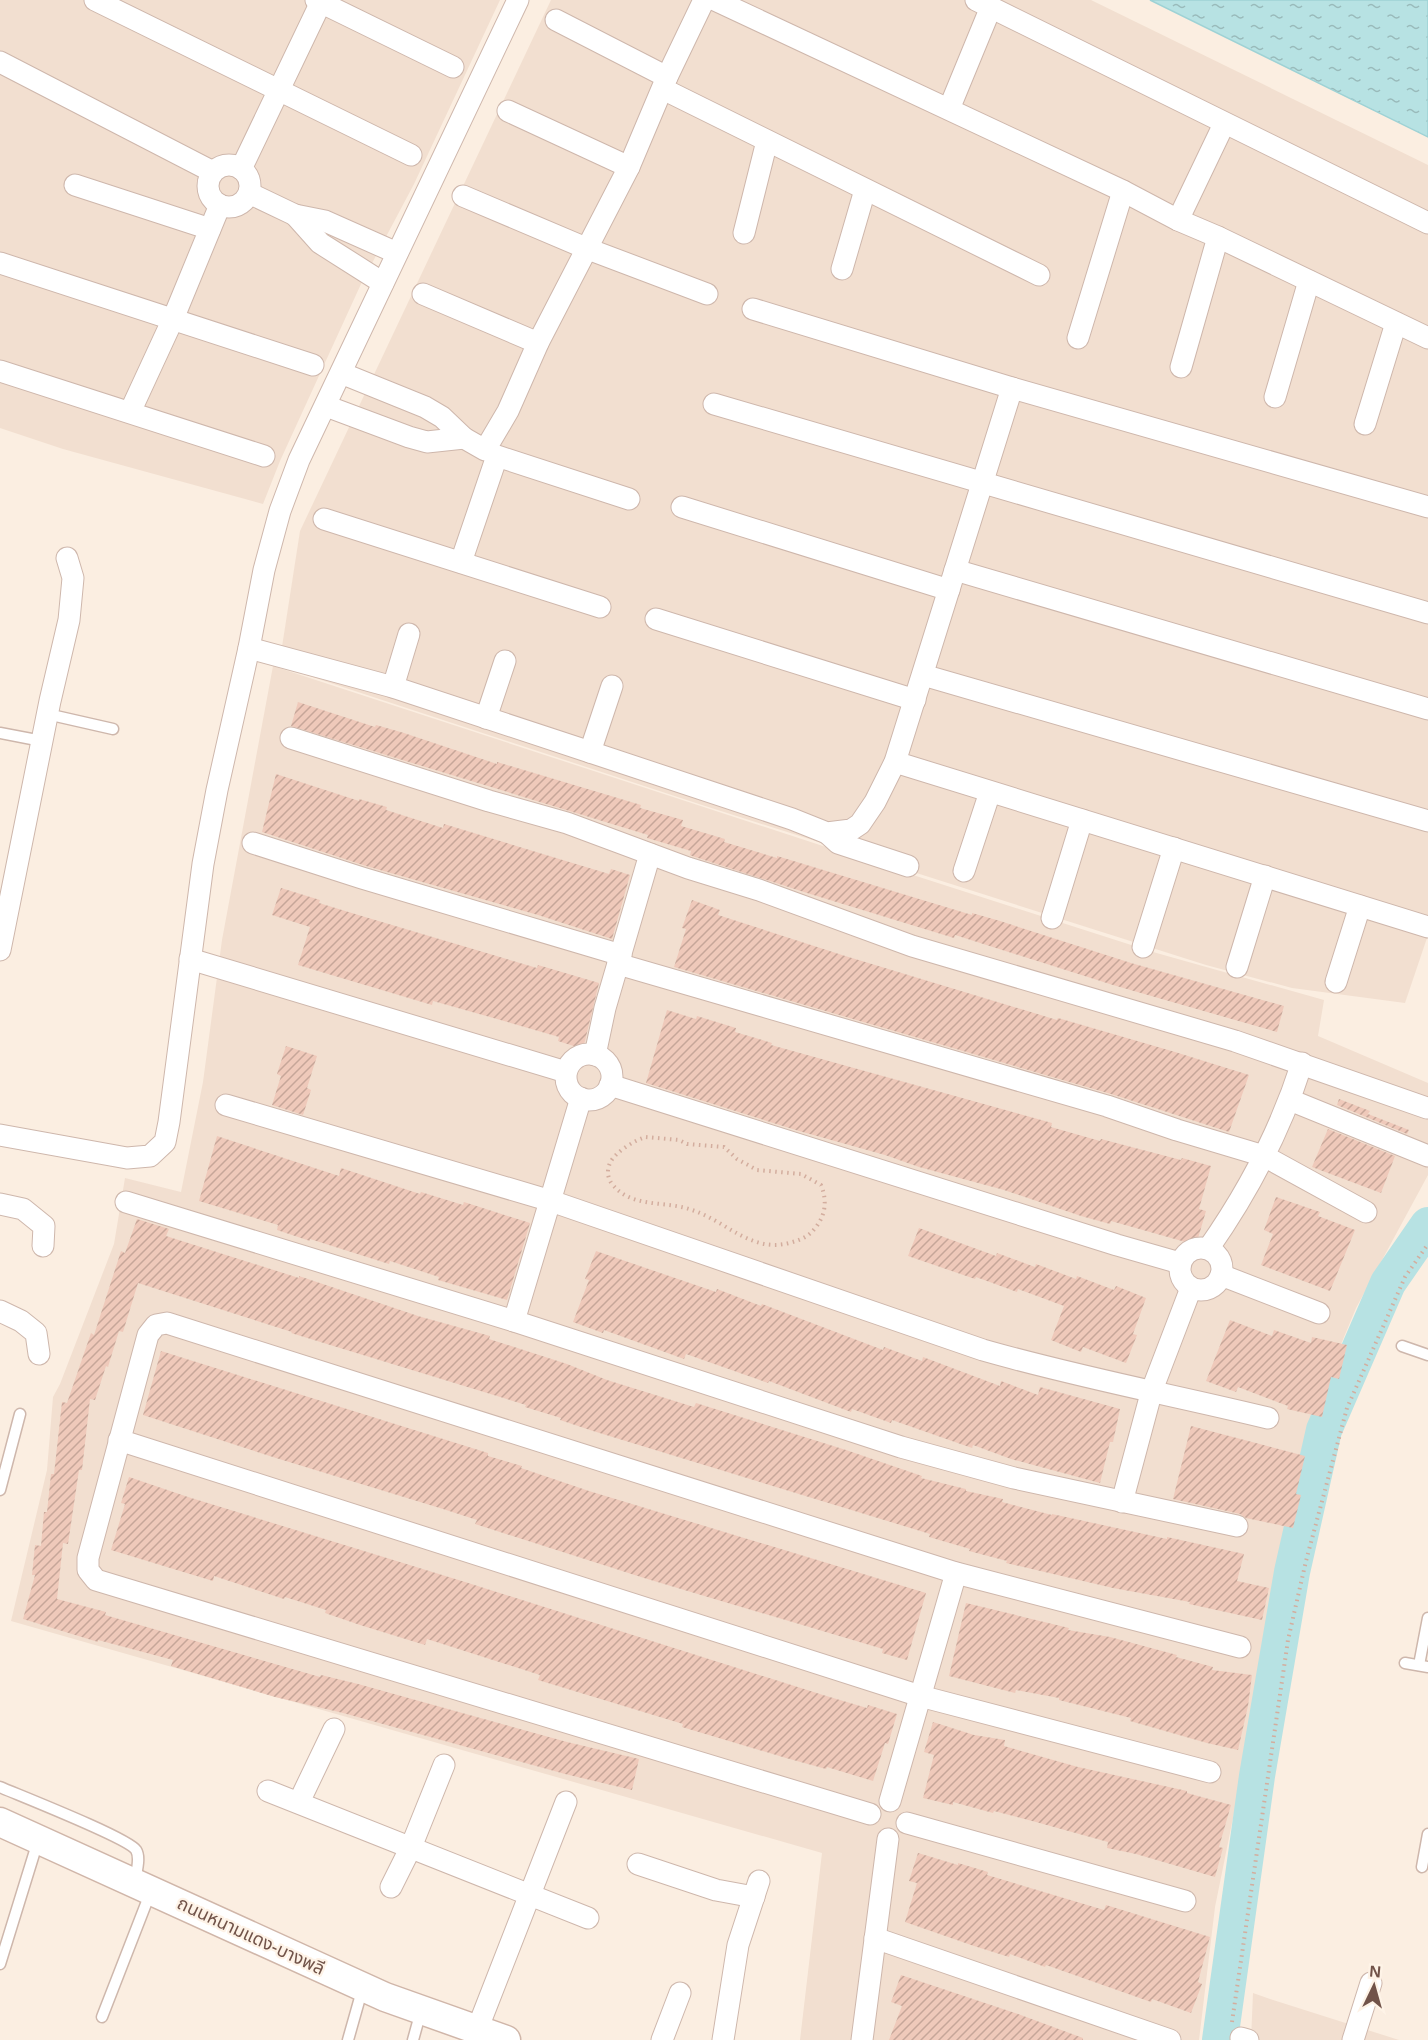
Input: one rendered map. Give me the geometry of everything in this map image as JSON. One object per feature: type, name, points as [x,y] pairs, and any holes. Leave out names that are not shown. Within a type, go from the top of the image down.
[{"type":"main road","name":"ถนนหนามแดง-บางพลี","points":[[0,1822],[363,1986],[507,2040]]},
{"type":"street","points":[[95,0],[411,155]]},
{"type":"street","points":[[0,1135],[127,1158],[150,1156],[165,1142],[203,864],[264,570],[280,511],[299,460],[518,0]]},
{"type":"street","points":[[461,562],[491,453],[508,411],[538,343],[629,167],[704,0]]},
{"type":"street","points":[[715,0],[1123,191],[1178,220],[1428,338]]},
{"type":"street","points":[[241,169],[320,1],[453,67]]},
{"type":"street","points":[[949,109],[983,4],[1428,223]]},
{"type":"street","points":[[556,20],[767,141],[1039,275]]},
{"type":"street","points":[[0,62],[213,172]]},
{"type":"street","points":[[508,111],[629,167]]},
{"type":"street","points":[[1178,220],[1224,124]]},
{"type":"street","points":[[744,233],[767,141]]},
{"type":"street","points":[[232,165],[241,169],[249,180],[249,193],[244,201],[237,206],[220,205],[209,194],[209,178],[213,172],[222,166],[232,165]]},
{"type":"street","points":[[75,185],[210,229]]},
{"type":"street","points":[[842,269],[865,190]]},
{"type":"street","points":[[1078,338],[1123,191]]},
{"type":"street","points":[[249,193],[295,215],[325,221],[397,253]]},
{"type":"street","points":[[463,196],[588,249],[706,294]]},
{"type":"street","points":[[130,412],[173,320],[220,205]]},
{"type":"street","points":[[295,215],[320,243],[383,283]]},
{"type":"street","points":[[1181,367],[1218,237]]},
{"type":"street","points":[[0,263],[313,365]]},
{"type":"street","points":[[1275,397],[1309,281]]},
{"type":"street","points":[[423,294],[538,343]]},
{"type":"street","points":[[753,309],[1012,388],[1428,507]]},
{"type":"street","points":[[1365,424],[1396,323]]},
{"type":"street","points":[[0,371],[264,456]]},
{"type":"street","points":[[341,373],[425,407],[442,417],[464,438],[491,453],[629,500]]},
{"type":"street","points":[[827,833],[851,830],[860,824],[875,802],[895,762],[1012,388]]},
{"type":"street","points":[[714,404],[1428,613]]},
{"type":"street","points":[[326,406],[427,442],[464,438]]},
{"type":"street","points":[[682,507],[1428,709]]},
{"type":"street","points":[[324,519],[600,607]]},
{"type":"street","points":[[0,950],[47,714],[69,620],[73,578],[67,558]]},
{"type":"street","points":[[657,619],[915,700]]},
{"type":"street","points":[[393,687],[409,634]]},
{"type":"street","points":[[249,648],[393,687],[590,752],[827,833],[838,843],[908,866]]},
{"type":"street","points":[[486,718],[505,662]]},
{"type":"street","points":[[923,675],[1428,821]]},
{"type":"street","points":[[590,752],[612,686]]},
{"type":"street","points":[[291,738],[489,801],[567,823],[912,946],[1235,1041],[1427,1108]]},
{"type":"street","points":[[895,762],[1428,927]]},
{"type":"street","points":[[964,872],[990,792]]},
{"type":"street","points":[[1052,918],[1082,820]]},
{"type":"street","points":[[253,843],[619,960],[1095,1102],[1177,1130],[1264,1155],[1366,1212]]},
{"type":"street","points":[[1143,947],[1174,848]]},
{"type":"street","points":[[595,1055],[605,1008],[651,854]]},
{"type":"street","points":[[1237,967],[1265,876]]},
{"type":"street","points":[[1336,982],[1360,906]]},
{"type":"street","points":[[190,959],[566,1072]]},
{"type":"street","points":[[584,1055],[595,1055],[603,1059],[610,1070],[610,1085],[603,1095],[596,1098],[581,1098],[569,1089],[566,1083],[566,1072],[577,1058],[584,1055]]},
{"type":"street","points":[[1208,1250],[1237,1208],[1264,1155],[1290,1100],[1302,1063]]},
{"type":"street","points":[[610,1085],[1180,1263]]},
{"type":"street","points":[[514,1321],[581,1098]]},
{"type":"street","points":[[1290,1100],[1428,1156]]},
{"type":"street","points":[[226,1105],[551,1201],[983,1350],[1044,1368],[1152,1390],[1268,1418]]},
{"type":"street","points":[[126,1202],[514,1321],[902,1447],[1014,1478],[1237,1526]]},
{"type":"street","points":[[0,1204],[23,1209],[44,1226],[43,1246]]},
{"type":"street","points":[[1194,1249],[1208,1250],[1221,1262],[1219,1281],[1203,1291],[1191,1288],[1182,1280],[1180,1263],[1188,1252],[1194,1249]]},
{"type":"street","points":[[1221,1275],[1320,1313]]},
{"type":"street","points":[[1122,1502],[1152,1390],[1191,1288]]},
{"type":"street","points":[[0,1311],[21,1321],[36,1333],[39,1354]]},
{"type":"street","points":[[870,1814],[96,1580],[88,1570],[88,1558],[148,1335],[156,1325],[167,1323],[956,1573],[1240,1647]]},
{"type":"street","points":[[119,1440],[920,1696],[1210,1772]]},
{"type":"street","points":[[890,1801],[956,1573]]},
{"type":"street","points":[[298,1802],[334,1729]]},
{"type":"street","points":[[391,1887],[411,1847],[444,1765]]},
{"type":"street","points":[[268,1791],[588,1918]]},
{"type":"street","points":[[884,1801],[890,1801],[901,1806],[907,1817],[907,1823],[898,1836],[882,1838],[870,1826],[870,1814],[876,1806],[884,1801]]},
{"type":"street","points":[[477,2030],[566,1802]]},
{"type":"street","points":[[907,1823],[1185,1901]]},
{"type":"street","points":[[862,2040],[888,1839]]},
{"type":"street","points":[[638,1864],[716,1890],[756,1889],[738,1945],[723,2040]]},
{"type":"street","points":[[875,1938],[1170,2040]]},
{"type":"street","points":[[1353,2040],[1371,1983]]},
{"type":"street","points":[[662,2040],[680,1993]]},
{"type":"lane","points":[[47,714],[113,729]]},
{"type":"lane","points":[[0,733],[42,741]]},
{"type":"lane","points":[[1402,1346],[1428,1355]]},
{"type":"lane","points":[[0,1490],[20,1414]]},
{"type":"lane","points":[[1405,1663],[1423,1666],[1428,1618]]},
{"type":"lane","points":[[0,1787],[93,1827],[135,1848],[143,1887],[102,2017]]},
{"type":"lane","points":[[1422,1867],[1428,1834]]},
{"type":"lane","points":[[0,1964],[39,1839]]},
{"type":"lane","points":[[348,2040],[363,1986]]},
{"type":"lane","points":[[413,2040],[422,2010]]},
{"type":"path","points":[[646,1137],[724,1147],[737,1159],[757,1170],[801,1174],[821,1185],[825,1196],[823,1216],[810,1235],[798,1241],[782,1245],[757,1244],[690,1209],[632,1200],[609,1180],[607,1169],[612,1159],[635,1140],[646,1137]]},
{"type":"path","points":[[1240,2036],[1288,1640],[1306,1561],[1347,1408],[1405,1277],[1428,1244]]},
{"type":"shaded area","points":[[0,0],[500,0],[414,184],[361,284],[280,461],[263,504],[63,449],[0,428]]},
{"type":"shaded area","points":[[551,0],[1091,0],[1428,165],[1428,935],[1405,1003],[1292,988],[1206,965],[699,804],[279,666],[300,531]]},
{"type":"shaded area","points":[[273,666],[1153,952],[1324,1000],[1318,1036],[1428,1083],[1428,1175],[1356,1308],[1308,1424],[1280,1586],[1215,1907],[1199,2040],[800,2040],[822,1853],[11,1621],[47,1470],[53,1397],[114,1244],[125,1178],[181,1192],[203,1082],[222,940]]},
{"type":"shaded area","points":[[1253,1993],[1270,1999],[1399,2040],[1251,2040]]},
{"type":"water","points":[[1150,0],[1428,0],[1428,137]]},
{"type":"building","points":[[298,702],[375,727],[376,725],[404,733],[497,764],[497,762],[641,805],[640,808],[683,820],[681,826],[725,839],[724,842],[1284,1006],[1277,1032],[807,893],[692,856],[691,851],[647,838],[648,835],[291,726]]},
{"type":"building","points":[[276,774],[359,801],[359,799],[387,807],[386,810],[443,828],[444,824],[609,874],[611,869],[630,875],[612,939],[538,915],[366,866],[262,832]]},
{"type":"building","points":[[281,888],[365,917],[537,968],[538,965],[599,983],[583,1049],[558,1041],[559,1037],[433,1001],[432,1005],[298,965],[310,927],[272,915]]},
{"type":"building","points":[[692,900],[720,910],[718,915],[842,955],[1249,1075],[1229,1132],[1111,1094],[674,967],[686,929],[682,928]]},
{"type":"building","points":[[667,1010],[736,1028],[735,1032],[772,1043],[771,1045],[1052,1123],[1051,1127],[1100,1141],[1101,1139],[1211,1166],[1199,1209],[1206,1211],[1196,1245],[1111,1221],[1110,1224],[1081,1216],[1004,1190],[919,1167],[646,1083]]},
{"type":"building","points":[[286,1046],[317,1056],[307,1088],[311,1090],[303,1115],[272,1105],[281,1076],[277,1074]]},
{"type":"building","points":[[1339,1099],[1370,1111],[1368,1114],[1409,1130],[1407,1134],[1337,1105]]},
{"type":"building","points":[[1328,1129],[1395,1156],[1381,1193],[1312,1167]]},
{"type":"building","points":[[217,1136],[339,1176],[341,1168],[420,1194],[421,1192],[463,1205],[464,1202],[530,1223],[507,1300],[438,1280],[439,1277],[390,1261],[389,1264],[310,1239],[310,1241],[277,1230],[278,1225],[199,1201]]},
{"type":"building","points":[[1276,1197],[1320,1212],[1318,1216],[1355,1230],[1330,1291],[1261,1265],[1273,1234],[1264,1230]]},
{"type":"building","points":[[137,1219],[169,1229],[166,1236],[299,1278],[299,1276],[418,1316],[490,1336],[489,1339],[567,1364],[607,1380],[694,1407],[696,1403],[846,1450],[922,1476],[921,1478],[1003,1499],[1002,1502],[1052,1515],[1244,1554],[1237,1581],[1269,1588],[1262,1620],[1189,1604],[1190,1602],[1113,1588],[1006,1563],[1007,1561],[929,1537],[930,1534],[593,1431],[525,1407],[526,1405],[291,1333],[138,1283],[123,1332],[119,1331],[95,1400],[90,1399],[82,1470],[79,1470],[68,1544],[63,1543],[57,1599],[320,1677],[321,1675],[358,1684],[567,1742],[639,1759],[632,1790],[275,1697],[171,1666],[173,1660],[98,1640],[98,1642],[23,1619],[35,1575],[32,1575],[35,1545],[41,1546],[44,1512],[47,1512],[51,1474],[54,1474],[62,1402],[67,1403],[91,1333],[94,1335],[121,1251],[125,1253]]},
{"type":"building","points":[[919,1228],[996,1256],[997,1253],[1035,1267],[1036,1264],[1114,1290],[1116,1286],[1146,1298],[1133,1334],[1137,1335],[1126,1363],[1083,1347],[1081,1352],[1051,1340],[1064,1306],[1018,1289],[1017,1292],[908,1256]]},
{"type":"building","points":[[596,1251],[716,1292],[717,1289],[761,1306],[762,1304],[883,1350],[884,1347],[922,1361],[923,1357],[1000,1386],[1001,1381],[1038,1395],[1040,1387],[1120,1409],[1113,1442],[1110,1442],[1100,1483],[1011,1459],[973,1445],[972,1448],[892,1420],[891,1423],[852,1409],[851,1412],[769,1381],[768,1383],[686,1354],[684,1359],[604,1330],[603,1333],[573,1322],[589,1280],[585,1279]]},
{"type":"building","points":[[1230,1320],[1272,1336],[1274,1330],[1311,1343],[1312,1337],[1347,1345],[1339,1379],[1331,1377],[1322,1417],[1287,1409],[1288,1406],[1238,1387],[1236,1392],[1206,1381]]},
{"type":"building","points":[[161,1351],[488,1453],[488,1456],[589,1491],[926,1593],[907,1660],[882,1653],[883,1649],[644,1578],[475,1524],[477,1520],[143,1415]]},
{"type":"building","points":[[1191,1426],[1305,1456],[1296,1494],[1301,1495],[1293,1528],[1173,1499]]},
{"type":"building","points":[[129,1477],[823,1695],[897,1714],[888,1744],[885,1743],[873,1781],[682,1727],[683,1724],[538,1680],[540,1675],[427,1639],[425,1645],[325,1613],[326,1610],[285,1597],[284,1599],[214,1576],[213,1581],[111,1550],[125,1504],[121,1503]]},
{"type":"building","points":[[966,1603],[1069,1628],[1068,1630],[1110,1637],[1177,1655],[1176,1657],[1213,1667],[1212,1670],[1252,1675],[1238,1750],[1130,1721],[1131,1718],[1059,1700],[1059,1698],[1016,1690],[1015,1693],[949,1676]]},
{"type":"building","points":[[933,1722],[974,1735],[1005,1740],[1004,1746],[1078,1767],[1187,1791],[1187,1793],[1231,1805],[1219,1847],[1223,1848],[1215,1877],[1107,1848],[1108,1842],[1036,1822],[953,1802],[953,1805],[923,1798],[934,1755],[924,1752]]},
{"type":"building","points":[[918,1853],[988,1872],[987,1875],[1104,1910],[1106,1905],[1210,1937],[1198,1982],[1202,1984],[1191,2013],[1152,1999],[1151,2002],[1046,1965],[1045,1967],[1010,1954],[1009,1957],[974,1946],[905,1922],[917,1883],[909,1881]]},
{"type":"building","points":[[901,1975],[1015,2013],[1083,2038],[1083,2040],[889,2040],[902,2006],[891,2002]]},
{"type":"waterway","points":[[1220,2040],[1257,1776],[1292,1572],[1324,1430],[1388,1283],[1428,1225]]}]
